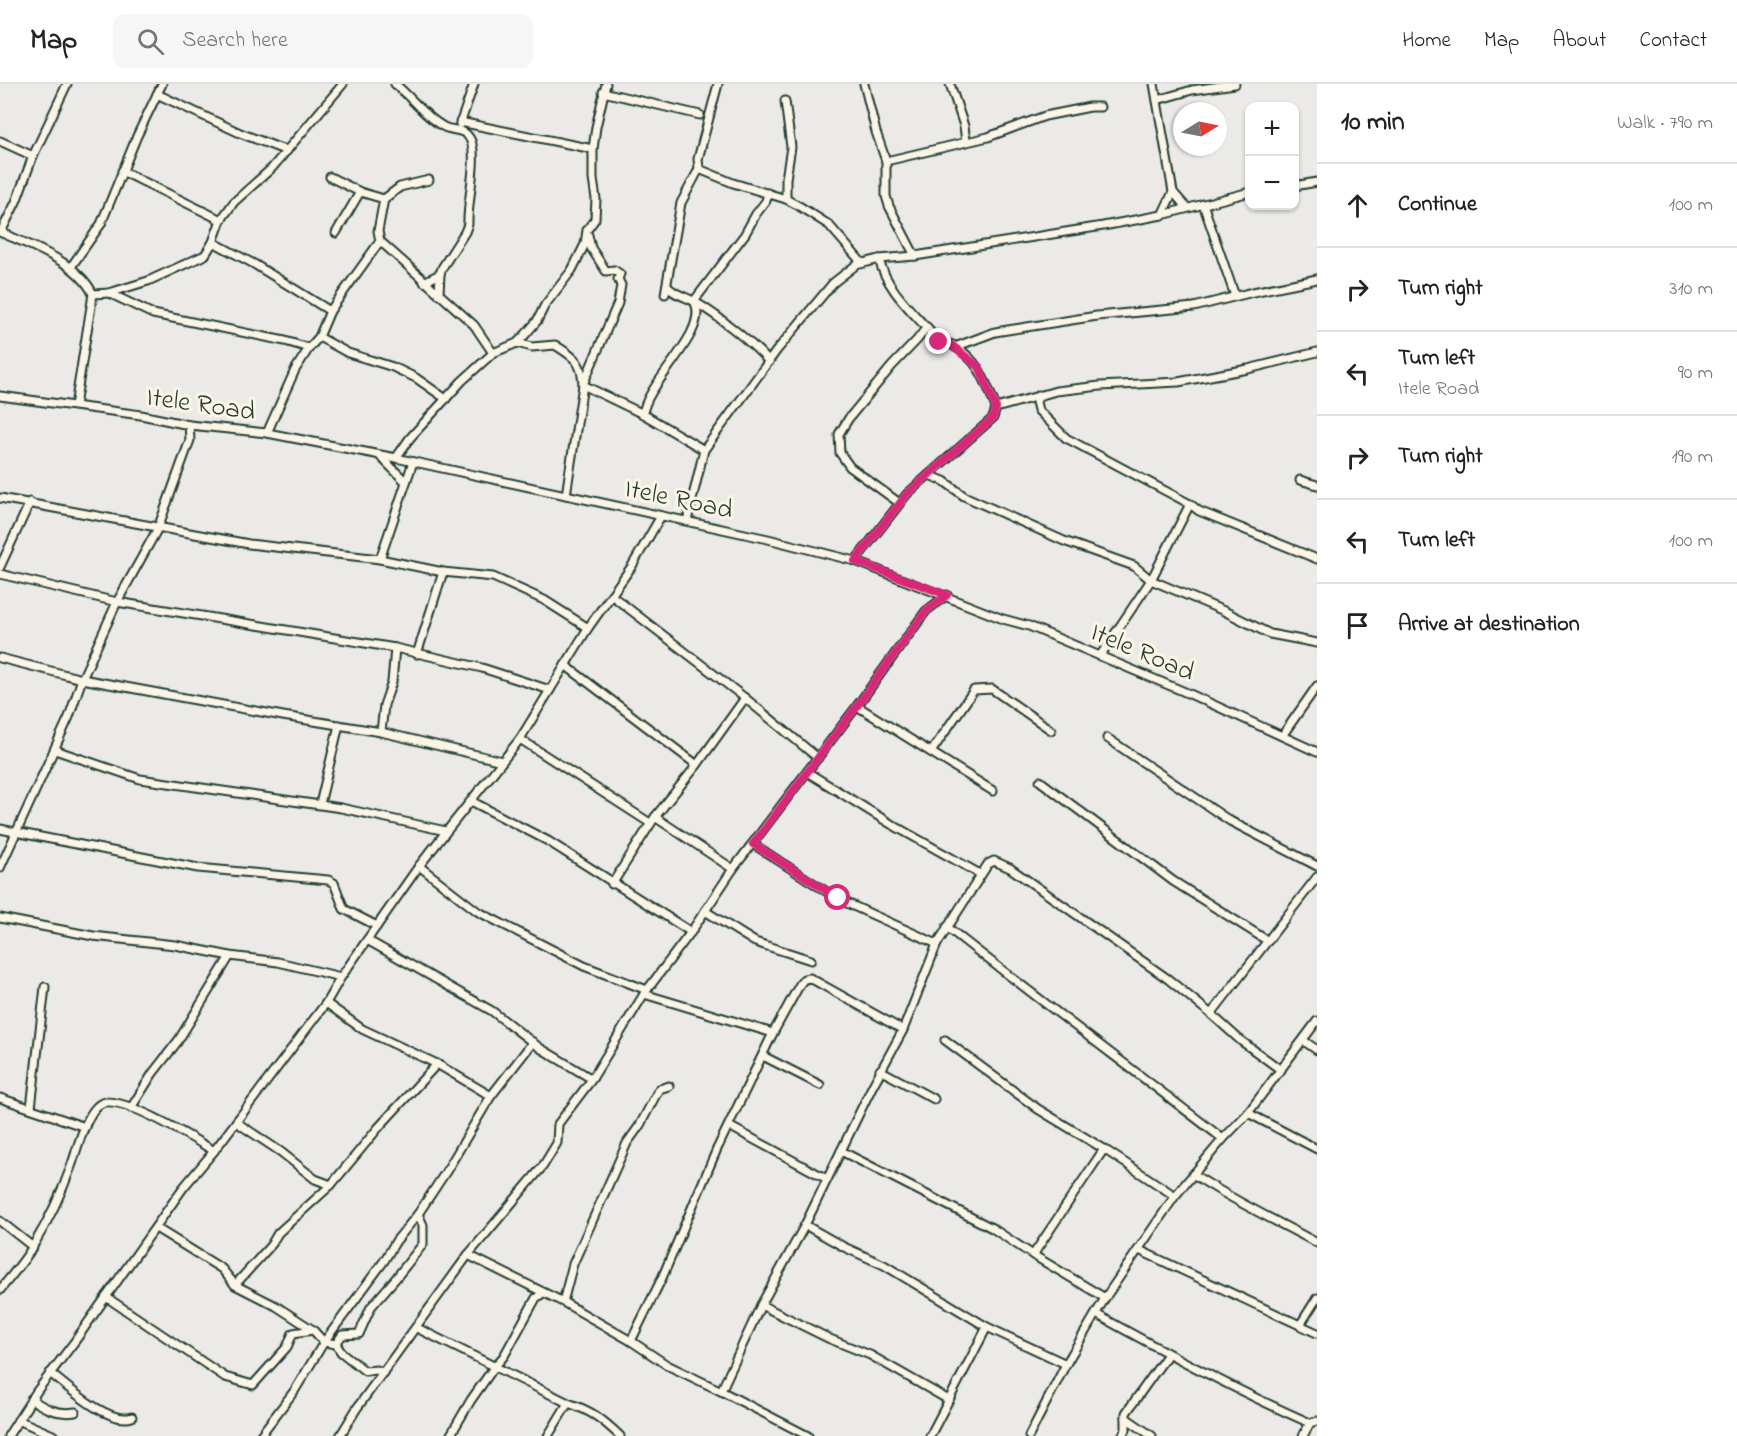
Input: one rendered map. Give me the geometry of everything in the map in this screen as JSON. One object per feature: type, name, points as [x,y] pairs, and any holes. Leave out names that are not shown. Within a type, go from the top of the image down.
[{"type":"street","points":[[67,84],[1,232],[71,267],[87,283],[93,294],[75,406]]},
{"type":"street","points":[[71,267],[101,224],[122,171],[162,84]]},
{"type":"street","points":[[395,84],[445,128],[460,126],[593,149]]},
{"type":"street","points":[[460,126],[474,84]]},
{"type":"street","points":[[396,458],[410,438],[462,381],[493,353],[503,351],[517,343],[537,321],[545,305],[572,270],[585,244],[587,230],[596,219],[593,149],[606,84]]},
{"type":"street","points":[[665,294],[681,203],[699,169],[698,159],[718,84]]},
{"type":"street","points":[[864,84],[886,161],[886,196],[915,256]]},
{"type":"street","points":[[950,84],[964,126],[966,142]]},
{"type":"street","points":[[1154,84],[1173,192],[1186,207]]},
{"type":"street","points":[[1157,100],[1192,90],[1234,84]]},
{"type":"street","points":[[93,294],[109,293],[148,281],[205,255],[213,243],[221,220],[234,202],[288,151],[340,85]]},
{"type":"street","points":[[603,92],[700,116]]},
{"type":"street","points":[[157,94],[240,133],[288,151]]},
{"type":"street","points":[[785,101],[791,147],[786,179],[786,199]]},
{"type":"street","points":[[886,161],[988,137],[1045,116],[1100,107]]},
{"type":"street","points":[[439,294],[440,274],[468,224],[473,153],[471,141],[460,126]]},
{"type":"street","points":[[0,141],[33,156]]},
{"type":"street","points":[[699,169],[733,183],[786,199],[829,225],[862,263]]},
{"type":"street","points":[[122,171],[221,220]]},
{"type":"street","points":[[330,177],[360,192],[384,199]]},
{"type":"street","points":[[429,180],[400,187],[384,199],[378,231],[380,242],[474,325],[493,353]]},
{"type":"street","points":[[1299,185],[1317,182]]},
{"type":"street","points":[[336,233],[360,192]]},
{"type":"street","points":[[1162,214],[1173,192]]},
{"type":"street","points":[[694,301],[745,234],[766,201],[768,193]]},
{"type":"street","points":[[687,521],[704,450],[777,350],[833,283],[848,270],[862,263],[879,259],[915,256],[1103,226],[1245,193]]},
{"type":"street","points":[[1203,204],[1235,296]]},
{"type":"street","points":[[582,385],[613,316],[621,285],[618,279],[620,274],[614,270],[606,271],[602,266],[591,248],[587,230]]},
{"type":"street","points":[[267,433],[295,370],[319,337],[330,311],[380,242]]},
{"type":"street","points":[[213,243],[254,264],[330,311]]},
{"type":"street","points":[[855,561],[898,502],[993,418],[996,408],[979,367],[955,347],[939,342],[903,301],[884,275],[879,259]]},
{"type":"street","points":[[424,282],[440,274]]},
{"type":"street","points":[[955,347],[995,332],[1097,316],[1194,307],[1317,279]]},
{"type":"street","points":[[667,285],[671,292],[694,301],[758,349],[769,362]]},
{"type":"street","points":[[109,293],[153,314],[309,348]]},
{"type":"street","points":[[643,414],[644,407],[654,389],[681,350],[695,323],[698,309],[694,301]]},
{"type":"street","points":[[898,502],[850,467],[840,453],[839,434],[849,418],[927,327]]},
{"type":"street","points":[[319,337],[348,353],[393,367],[416,378],[446,399]]},
{"type":"street","points":[[517,343],[532,347],[555,345],[578,362],[582,372],[566,495]]},
{"type":"street","points":[[758,349],[777,350]]},
{"type":"street","points":[[996,408],[1039,395],[1100,386],[1178,382],[1248,369],[1317,352]]},
{"type":"street","points":[[582,385],[643,414],[704,450]]},
{"type":"street","points":[[1039,395],[1036,402],[1038,410],[1066,438],[1190,504],[1199,511],[1317,559]]},
{"type":"street","name":"Itele Road","points":[[0,396],[198,426],[267,433],[396,458],[831,553],[947,595],[1100,656],[1317,752]]},
{"type":"street","points":[[189,424],[190,440]]},
{"type":"street","points":[[0,868],[55,750],[82,679],[117,602],[158,528],[190,440],[198,426]]},
{"type":"street","points":[[380,456],[406,482]]},
{"type":"street","points":[[380,559],[413,462]]},
{"type":"street","points":[[929,475],[944,481],[964,496],[1030,527],[1134,567],[1151,580],[1224,610],[1270,634],[1317,643]]},
{"type":"street","points":[[1300,480],[1317,485]]},
{"type":"street","points":[[0,498],[249,544],[380,559],[443,572],[493,577],[543,600],[588,628]]},
{"type":"street","points":[[0,567],[30,502]]},
{"type":"street","points":[[1100,656],[1151,580],[1190,504]]},
{"type":"street","points":[[8,1436],[31,1399],[183,1188],[214,1151],[326,1003],[340,977],[419,866],[520,739],[588,628],[632,566],[661,516]]},
{"type":"street","points":[[417,654],[443,572]]},
{"type":"street","points":[[0,574],[117,602],[395,648],[482,668],[550,690]]},
{"type":"street","points":[[611,595],[745,698],[818,758]]},
{"type":"street","points":[[340,1436],[357,1408],[468,1256],[548,1160],[557,1143],[558,1124],[591,1079],[645,992],[691,932],[733,869],[926,611],[947,595]]},
{"type":"street","points":[[381,732],[384,705],[392,682],[395,648]]},
{"type":"street","points":[[0,658],[82,679],[381,732],[502,761]]},
{"type":"street","points":[[565,665],[698,765]]},
{"type":"street","points":[[1282,736],[1317,686]]},
{"type":"street","points":[[931,752],[974,690],[992,689],[1051,730]]},
{"type":"street","points":[[612,884],[653,820],[698,765],[745,698]]},
{"type":"street","points":[[857,706],[993,791]]},
{"type":"street","points":[[320,804],[339,724]]},
{"type":"street","points":[[1107,738],[1230,821],[1317,866]]},
{"type":"street","points":[[520,739],[733,869]]},
{"type":"street","points":[[55,750],[140,779],[320,804],[446,831]]},
{"type":"street","points":[[807,772],[891,824],[980,874]]},
{"type":"street","points":[[1040,781],[1173,881],[1268,941]]},
{"type":"street","points":[[471,801],[548,841],[612,884],[691,932]]},
{"type":"street","points":[[0,829],[198,868],[328,880],[334,883],[344,909],[377,926]]},
{"type":"street","points":[[753,844],[838,898],[937,944]]},
{"type":"street","points":[[721,1391],[761,1305],[805,1225],[880,1070],[903,1030],[937,944],[988,864],[994,861],[1010,868],[1168,979],[1240,1040],[1281,1070]]},
{"type":"street","points":[[419,866],[486,915],[584,966],[645,992],[773,1033]]},
{"type":"street","points":[[1211,1014],[1317,877]]},
{"type":"street","points":[[705,911],[755,942],[811,960]]},
{"type":"street","points":[[0,918],[93,936],[175,945],[230,956],[278,962],[340,977]]},
{"type":"street","points":[[947,927],[1223,1139]]},
{"type":"street","points":[[366,940],[492,1011],[533,1042],[591,1079]]},
{"type":"street","points":[[131,1108],[153,1073],[178,1041],[230,956]]},
{"type":"street","points":[[631,1341],[663,1278],[717,1149],[773,1033],[804,979],[810,978],[903,1030]]},
{"type":"street","points":[[31,1108],[45,987]]},
{"type":"street","points":[[326,1003],[362,1029],[437,1064],[491,1096]]},
{"type":"street","points":[[1029,1436],[1066,1364],[1105,1298],[1175,1196],[1248,1113],[1317,1021]]},
{"type":"street","points":[[945,1040],[1038,1109],[1175,1196]]},
{"type":"street","points":[[1304,1041],[1317,1050]]},
{"type":"street","points":[[260,1436],[295,1390],[324,1342],[418,1214],[491,1096],[533,1042]]},
{"type":"street","points":[[763,1056],[820,1085]]},
{"type":"street","points":[[235,1285],[271,1245],[278,1233],[331,1185],[379,1127],[437,1064]]},
{"type":"street","points":[[880,1070],[934,1099]]},
{"type":"street","points":[[563,1302],[573,1264],[627,1143],[640,1125],[659,1089],[669,1086]]},
{"type":"street","points":[[0,1098],[85,1127]]},
{"type":"street","points":[[0,1290],[33,1247],[62,1191],[85,1127],[95,1108],[103,1103],[112,1102],[131,1108],[214,1151]]},
{"type":"street","points":[[1248,1113],[1317,1149]]},
{"type":"street","points":[[236,1122],[281,1152],[315,1179],[331,1185]]},
{"type":"street","points":[[729,1126],[827,1179]]},
{"type":"street","points":[[1033,1255],[1104,1149]]},
{"type":"street","points":[[841,1151],[992,1228],[1105,1298]]},
{"type":"street","points":[[1193,1174],[1260,1215],[1317,1243]]},
{"type":"street","points":[[336,1344],[342,1335],[359,1334],[371,1307],[423,1244],[423,1226],[418,1214]]},
{"type":"street","points":[[0,1221],[33,1247]]},
{"type":"street","points":[[805,1225],[844,1247],[884,1265],[987,1327],[1066,1364]]},
{"type":"street","points":[[156,1228],[222,1269],[235,1285],[276,1306],[313,1330],[324,1342],[336,1344],[341,1352],[365,1371],[377,1370],[383,1373]]},
{"type":"street","points":[[1139,1250],[1317,1333]]},
{"type":"street","points":[[468,1256],[563,1302],[631,1341],[667,1365],[808,1436]]},
{"type":"street","points":[[450,1436],[471,1400],[504,1356],[536,1298],[543,1293]]},
{"type":"street","points":[[106,1297],[225,1377],[248,1384],[253,1384],[280,1355],[293,1333],[313,1330]]},
{"type":"street","points":[[1300,1325],[1317,1298]]},
{"type":"street","points":[[761,1305],[870,1356],[947,1400]]},
{"type":"street","points":[[1096,1314],[1262,1402],[1313,1422],[1303,1436]]},
{"type":"street","points":[[930,1436],[987,1327]]},
{"type":"street","points":[[417,1328],[568,1403],[587,1409],[601,1418],[620,1436]]},
{"type":"street","points":[[1122,1436],[1126,1430],[1126,1413],[1168,1354]]},
{"type":"street","points":[[50,1373],[79,1396],[114,1417],[127,1419],[132,1417]]},
{"type":"street","points":[[31,1399],[56,1412],[75,1412]]},
{"type":"street","points":[[548,1436],[568,1403]]},
{"type":"street","points":[[1126,1418],[1152,1436]]},
{"type":"street","points":[[18,1419],[55,1436]]},
{"type":"route","points":[[838,898],[753,844],[926,611],[947,595],[855,561],[891,515],[898,502],[993,418],[996,408],[979,367],[955,347],[939,342]]}]
